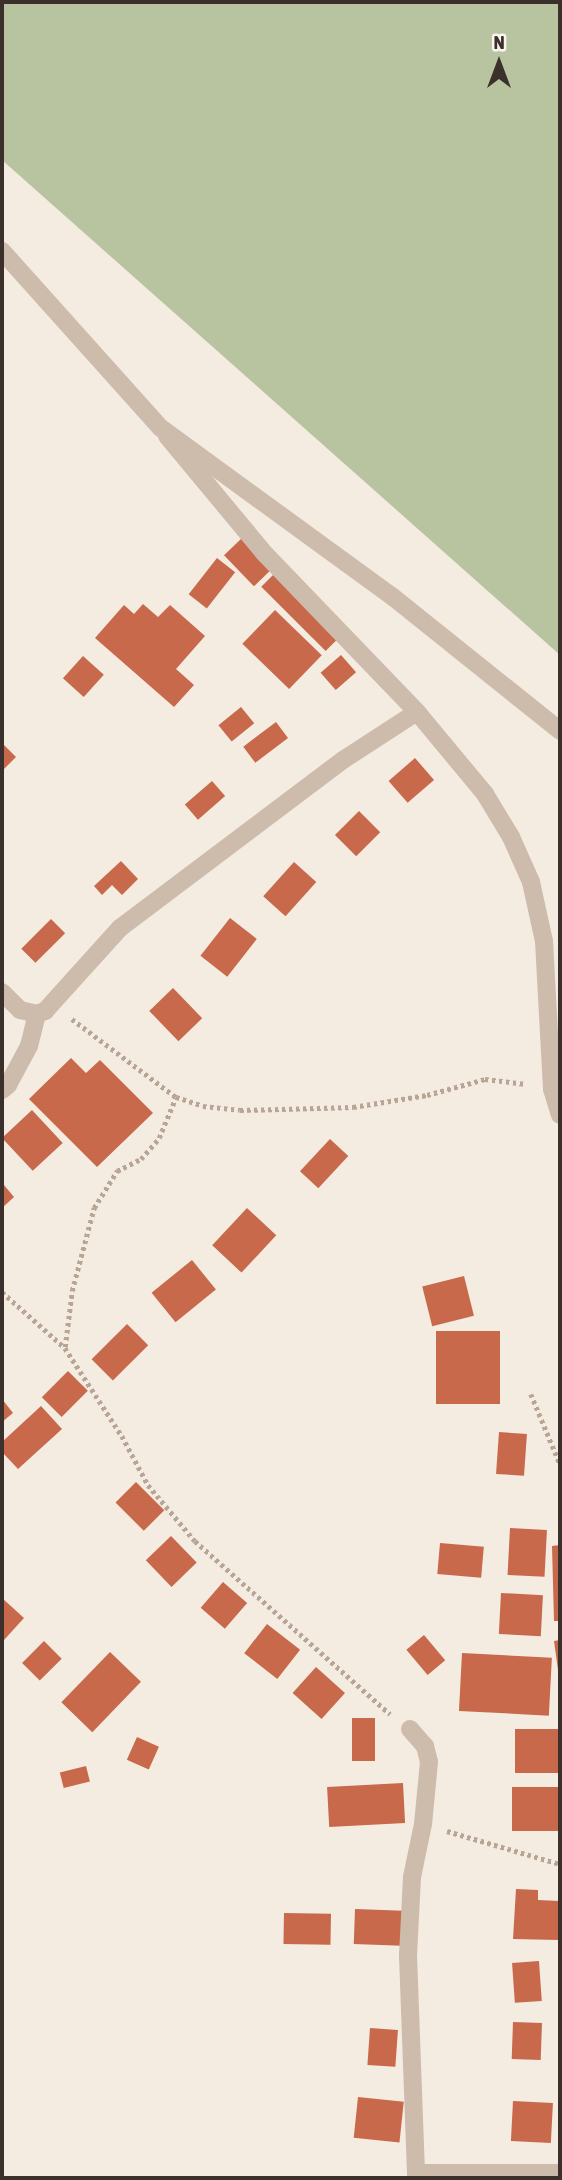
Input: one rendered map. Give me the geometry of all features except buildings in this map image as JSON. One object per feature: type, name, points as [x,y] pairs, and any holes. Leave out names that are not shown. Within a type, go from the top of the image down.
[{"type":"street","points":[[2,251],[161,428],[265,554],[417,712],[485,794],[511,837],[531,882],[544,941],[552,1089],[560,1115]]},
{"type":"street","points":[[161,428],[393,597],[560,731]]},
{"type":"street","points":[[2,992],[20,1010],[37,1014],[45,1012],[120,928],[343,760],[417,712]]},
{"type":"street","points":[[2,1090],[8,1085],[29,1046],[37,1014]]},
{"type":"street","points":[[410,1729],[425,1746],[429,1762],[423,1824],[412,1877],[408,1955],[416,2176],[560,2173]]},
{"type":"path","points":[[52,1004],[176,1097],[203,1106],[265,1109],[353,1107],[427,1095],[485,1079],[552,1089]]},
{"type":"path","points":[[65,1348],[72,1291],[94,1208],[117,1171],[141,1159],[159,1138],[176,1097]]},
{"type":"path","points":[[2,1292],[65,1348],[122,1436],[148,1485],[195,1541],[328,1655],[375,1702],[410,1729]]},
{"type":"path","points":[[531,1394],[560,1464]]},
{"type":"path","points":[[423,1824],[560,1864]]},
{"type":"green space","points":[[2,2],[560,2],[560,655],[2,160]]}]
